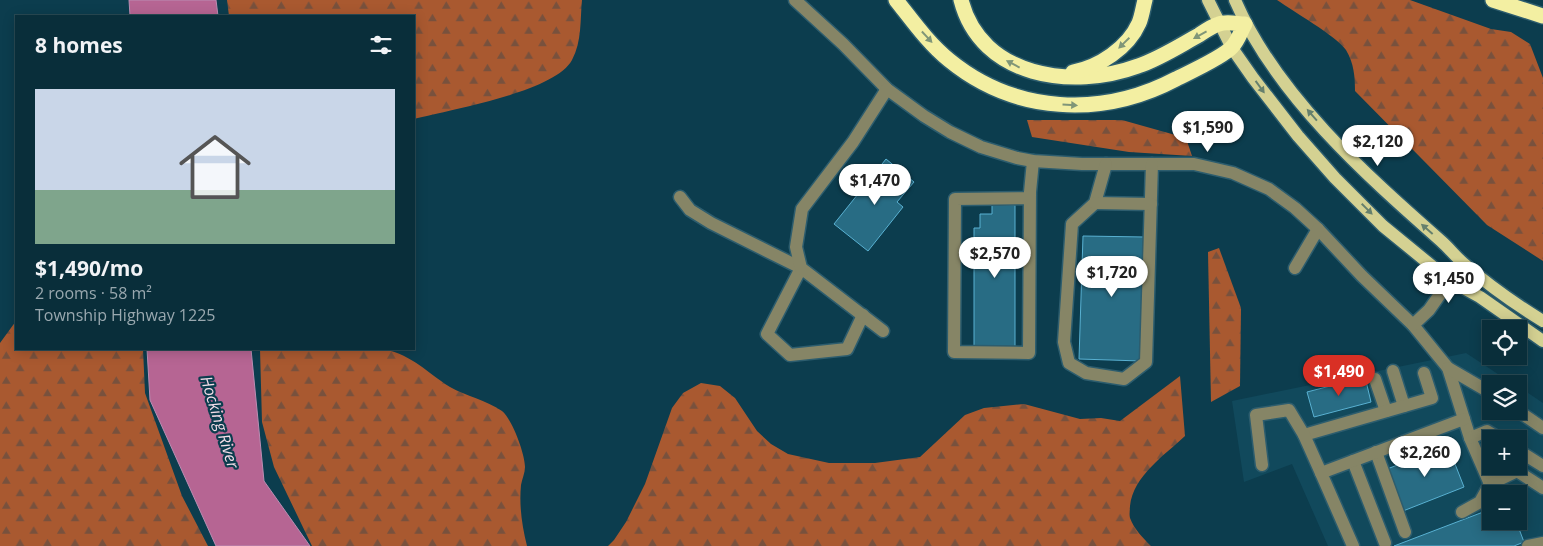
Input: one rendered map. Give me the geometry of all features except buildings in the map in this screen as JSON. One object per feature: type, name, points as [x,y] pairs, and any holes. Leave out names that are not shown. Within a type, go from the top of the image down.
[{"type":"highway","points":[[896,0],[915,25],[948,59],[968,73],[996,89],[1038,102],[1078,106],[1126,99],[1172,81],[1232,48],[1246,24],[1220,23],[1154,60],[1123,71],[1092,76],[1053,75],[1023,69],[987,46],[972,28],[961,0]]},
{"type":"highway","points":[[1053,75],[1092,66],[1107,58],[1128,41],[1139,23],[1145,0]]},
{"type":"highway","points":[[1493,0],[1543,16]]},
{"type":"main road","points":[[1208,0],[1232,48],[1292,128],[1335,178],[1383,226],[1449,280],[1480,297],[1543,341]]},
{"type":"main road","points":[[1235,0],[1246,24],[1283,80],[1354,162],[1462,262],[1489,284],[1543,321]]},
{"type":"street","points":[[795,0],[843,44],[887,89],[924,116],[950,132],[981,147],[1033,161],[1106,164],[1194,164],[1233,173],[1269,188],[1318,229],[1413,326],[1448,368],[1482,388]]},
{"type":"street","points":[[863,315],[847,349],[790,355],[767,334],[801,268],[796,247],[802,209],[854,142],[887,89]]},
{"type":"street","points":[[1030,198],[955,199],[954,352],[1029,353],[1030,198],[1033,161]]},
{"type":"street","points":[[1106,164],[1095,203],[1072,224],[1064,342],[1069,362],[1086,372],[1124,379],[1146,362],[1152,164]]},
{"type":"street","points":[[680,198],[690,210],[711,223],[801,268],[883,331]]},
{"type":"street","points":[[1095,203],[1151,204]]},
{"type":"street","points":[[1294,268],[1318,229]]},
{"type":"street","points":[[1413,326],[1429,310],[1462,262]]},
{"type":"street","points":[[1448,368],[1470,438],[1490,484]]},
{"type":"street","points":[[1393,372],[1404,406]]},
{"type":"street","points":[[1304,435],[1432,398],[1424,373]]},
{"type":"street","points":[[1375,379],[1386,411]]},
{"type":"street","points":[[1262,465],[1256,415],[1288,410],[1304,435],[1353,546]]},
{"type":"street","points":[[1527,417],[1543,428]]},
{"type":"street","points":[[1321,473],[1464,419]]},
{"type":"street","points":[[1470,438],[1482,433]]},
{"type":"street","points":[[1376,452],[1405,532]]},
{"type":"street","points":[[1527,456],[1543,466]]},
{"type":"street","points":[[1354,461],[1385,543]]},
{"type":"street","points":[[1462,512],[1480,502],[1490,484],[1516,471],[1543,488]]},
{"type":"street","points":[[1528,546],[1543,542]]},
{"type":"shaded area","points":[[1466,353],[1499,375],[1482,375],[1482,420],[1527,420],[1527,392],[1543,403],[1543,546],[1328,546],[1292,464],[1244,482],[1232,401]]},
{"type":"green space","points":[[227,0],[582,0],[578,45],[572,60],[562,71],[545,81],[500,98],[415,119],[415,15],[229,15]]},
{"type":"green space","points":[[1277,0],[1410,0],[1491,29],[1511,32],[1530,44],[1543,78],[1543,261],[1487,225],[1355,91],[1352,65],[1349,55],[1341,44]]},
{"type":"green space","points":[[1027,120],[1122,120],[1186,138],[1192,156],[1129,152],[1032,137]]},
{"type":"green space","points":[[1219,248],[1241,308],[1240,386],[1211,402],[1208,252]]},
{"type":"green space","points":[[15,322],[15,350],[143,350],[145,393],[182,496],[208,546],[0,546],[0,343]]},
{"type":"green space","points":[[260,350],[387,350],[404,356],[450,387],[502,411],[510,421],[524,461],[525,469],[520,501],[527,546],[312,546],[274,467],[262,422]]},
{"type":"green space","points":[[1180,376],[1185,436],[1143,476],[1132,495],[1130,506],[1132,522],[1151,546],[608,546],[626,522],[645,484],[672,408],[683,393],[701,383],[720,386],[735,398],[757,431],[771,444],[788,454],[829,463],[875,463],[920,457],[965,415],[984,408],[1024,404],[1080,419],[1101,418],[1120,421]]},
{"type":"water","points":[[129,0],[216,0],[218,15],[130,15]]},
{"type":"water","name":"Hocking River","points":[[147,350],[251,350],[264,481],[310,546],[216,546],[150,400]]}]
